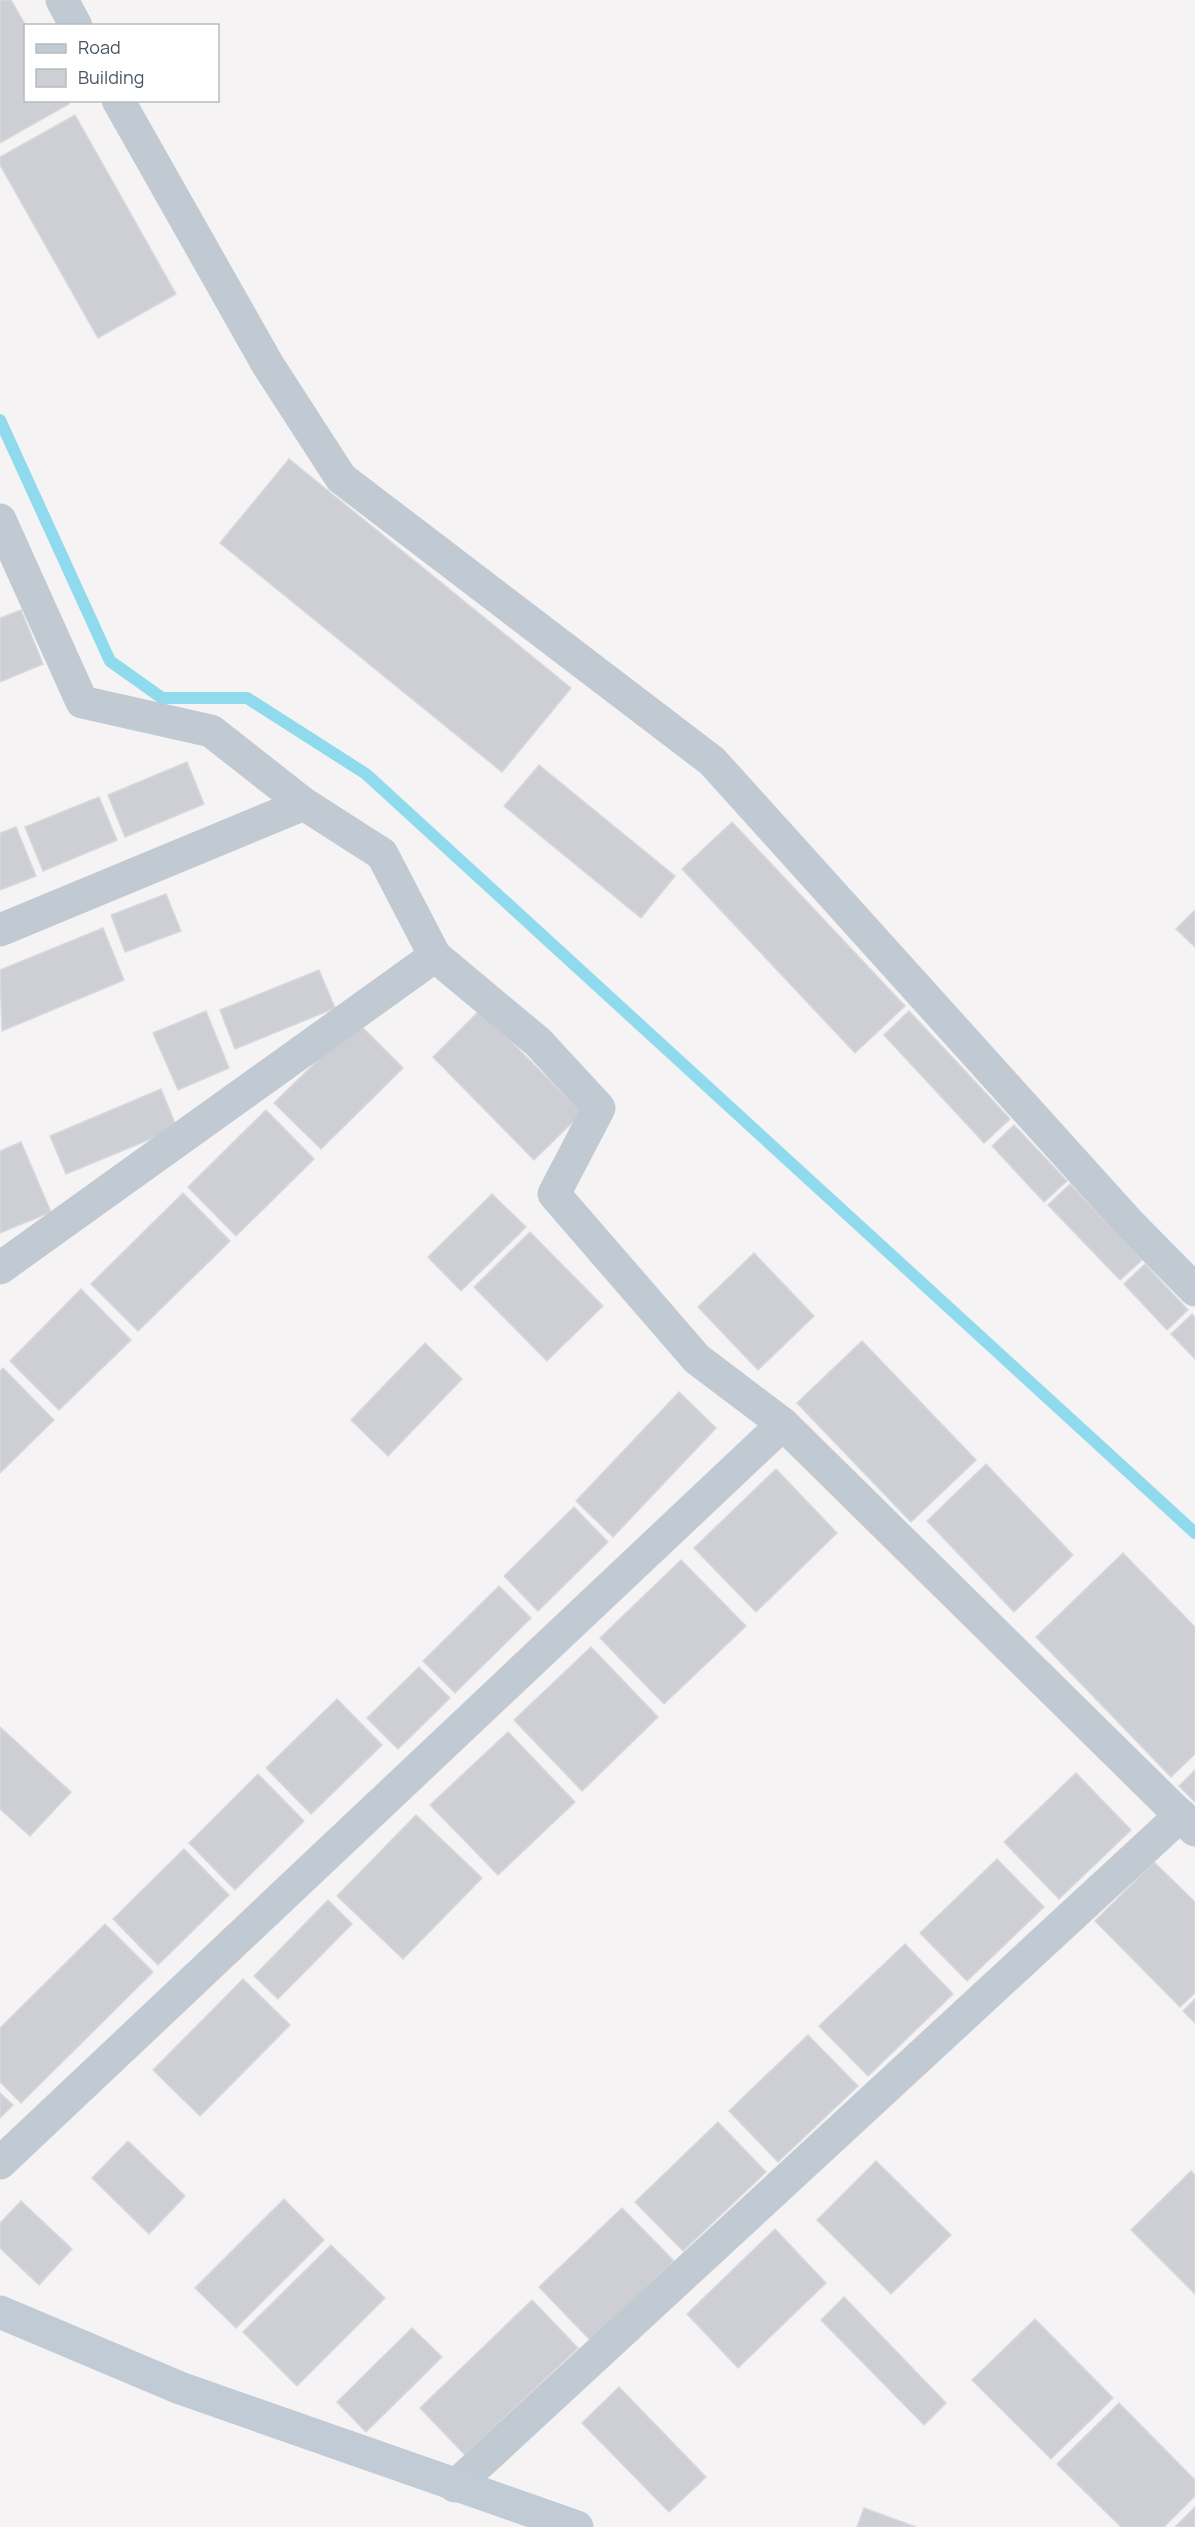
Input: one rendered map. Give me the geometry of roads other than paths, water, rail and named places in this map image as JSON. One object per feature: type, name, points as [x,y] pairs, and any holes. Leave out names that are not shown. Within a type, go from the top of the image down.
[{"type":"street","points":[[62,0],[75,24]]},
{"type":"street","points":[[119,102],[267,365],[341,478],[712,761],[1130,1223],[1195,1290]]},
{"type":"street","points":[[0,520],[82,702],[211,731],[304,804],[382,854],[435,956],[538,1042],[599,1108],[554,1194],[697,1359],[783,1425],[1188,1822],[455,2486]]},
{"type":"street","points":[[0,930],[304,804]]},
{"type":"street","points":[[0,1268],[435,956]]},
{"type":"street","points":[[0,2163],[783,1425]]},
{"type":"street","points":[[0,2312],[180,2388],[577,2527]]},
{"type":"waterway","points":[[0,420],[110,661],[162,698],[247,698],[366,774],[1195,1533]]}]
